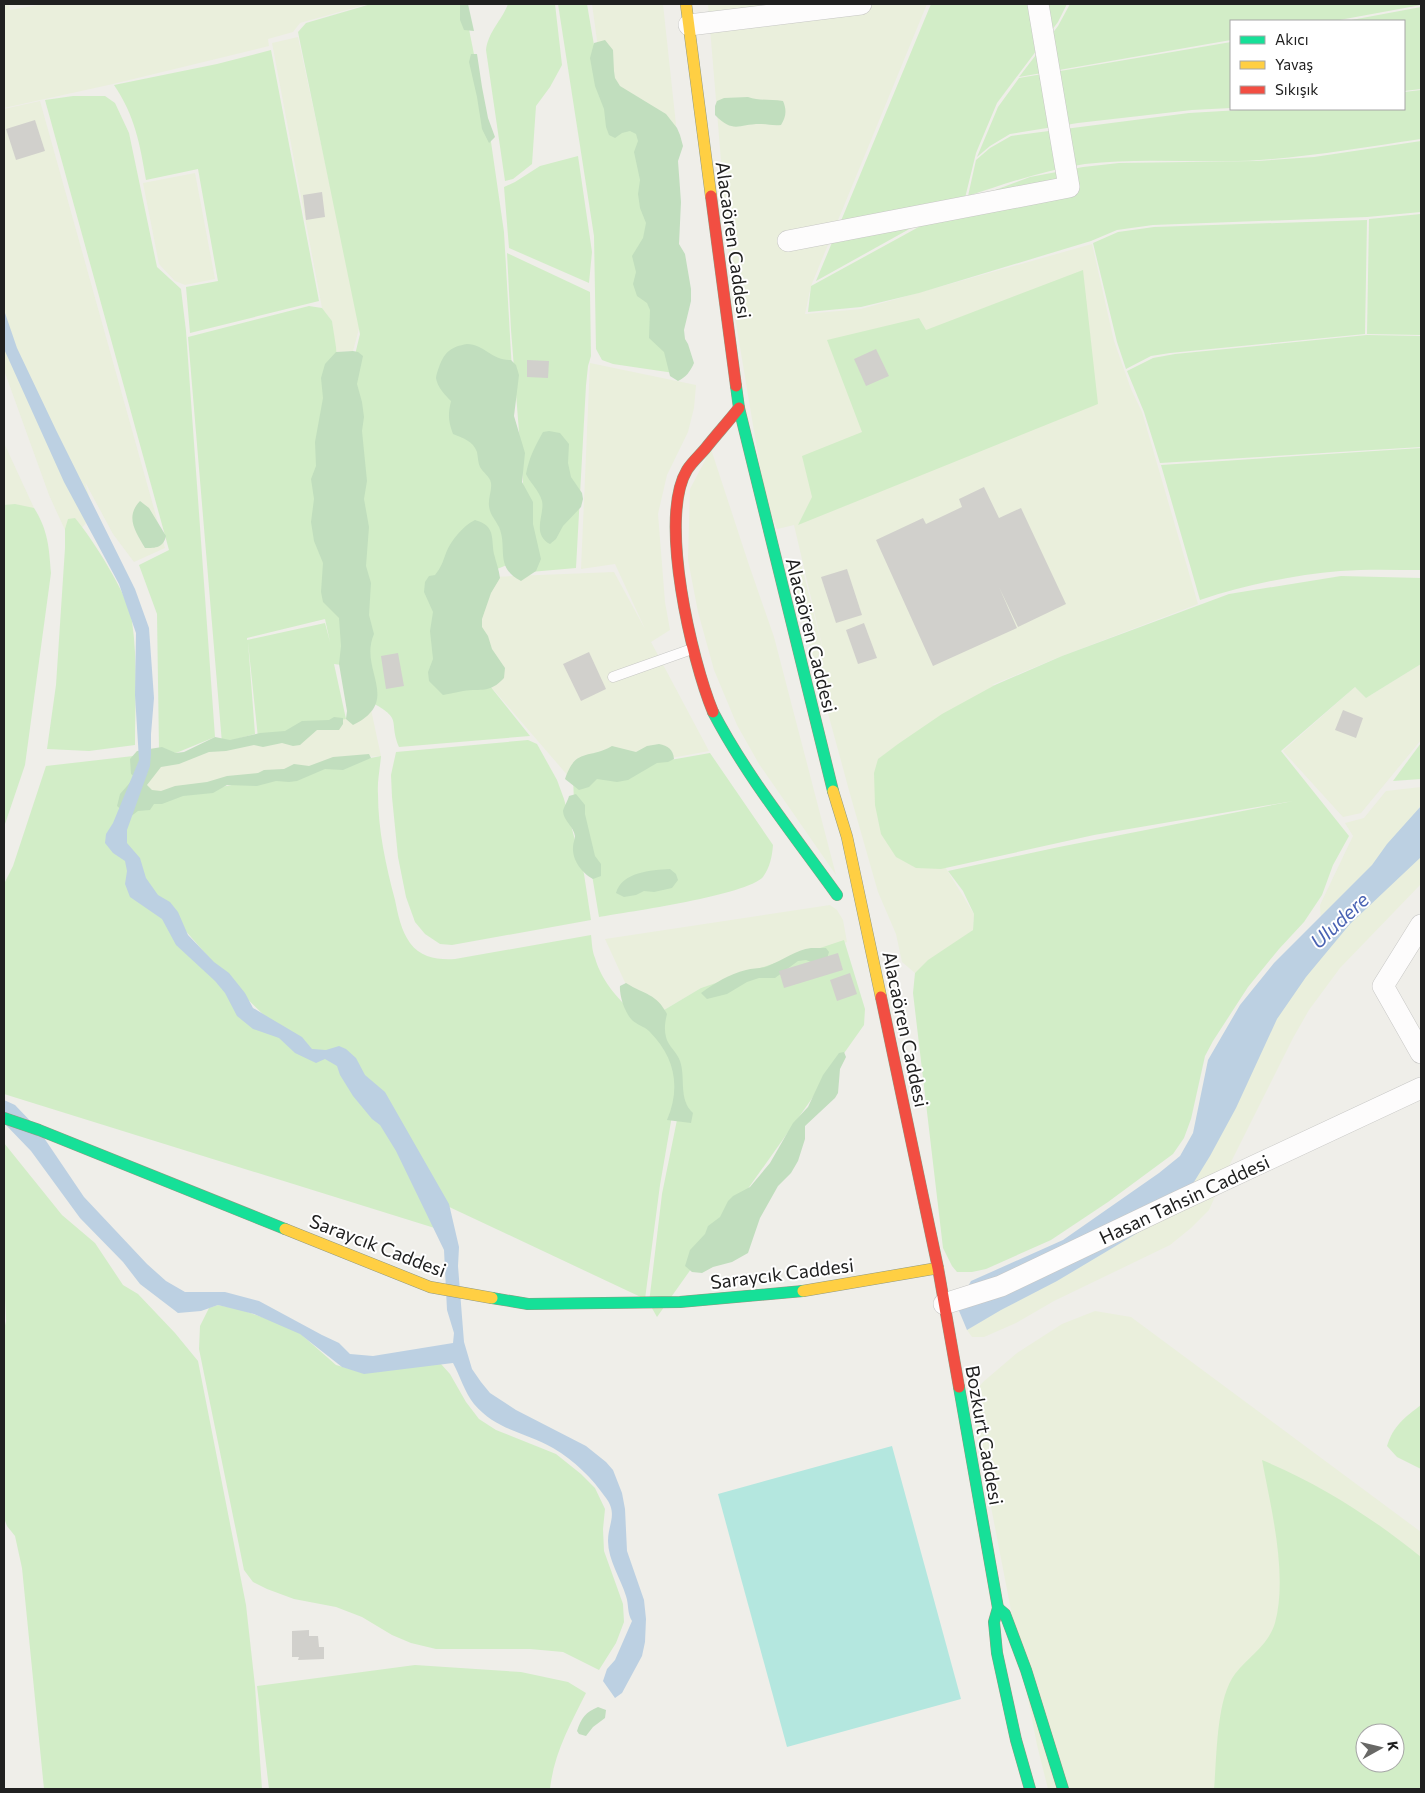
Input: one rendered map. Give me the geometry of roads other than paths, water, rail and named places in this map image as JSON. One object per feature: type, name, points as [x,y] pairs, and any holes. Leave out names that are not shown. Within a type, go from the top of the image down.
[{"type":"street","name":"Alacaören Caddesi","points":[[686,4],[739,408],[833,790],[847,837],[938,1268]]},
{"type":"street","points":[[689,25],[861,4]]},
{"type":"street","points":[[788,241],[1069,187],[1038,4]]},
{"type":"street","points":[[739,408],[687,470],[680,489],[675,532],[678,571],[693,648],[712,710],[729,742],[837,895]]},
{"type":"street","points":[[1421,925],[1383,986],[1421,1053]]},
{"type":"street","name":"Hasan Tahsin Caddesi","points":[[944,1304],[1001,1286],[1421,1088]]},
{"type":"street","name":"Saraycık Caddesi","points":[[4,1118],[39,1130],[430,1287],[528,1304],[680,1302],[791,1293],[938,1268]]},
{"type":"street","name":"Bozkurt Caddesi","points":[[938,1268],[998,1608],[994,1622],[996,1653],[1016,1740],[1030,1789]]},
{"type":"street","name":"Bozkurt Caddesi","points":[[998,1608],[1005,1614],[1026,1670],[1063,1789]]},
{"type":"lane","points":[[613,677],[693,648]]},
{"type":"water","points":[[4,310],[17,348],[135,589],[149,628],[154,698],[150,766],[127,830],[127,843],[140,858],[146,878],[158,895],[170,902],[178,912],[188,935],[214,962],[229,973],[245,993],[253,1008],[302,1037],[312,1049],[326,1050],[339,1046],[346,1049],[356,1058],[365,1075],[385,1092],[449,1204],[459,1247],[458,1266],[464,1342],[472,1369],[490,1393],[516,1410],[586,1446],[613,1470],[622,1493],[625,1509],[627,1551],[644,1600],[646,1619],[642,1656],[622,1693],[615,1698],[603,1681],[607,1669],[615,1660],[632,1621],[629,1615],[626,1596],[612,1562],[609,1548],[608,1535],[612,1519],[610,1504],[583,1470],[553,1448],[502,1426],[483,1413],[468,1395],[453,1363],[364,1374],[342,1367],[300,1334],[254,1314],[218,1305],[201,1311],[178,1313],[140,1284],[123,1262],[80,1218],[31,1151],[4,1123],[4,1100],[15,1105],[38,1129],[84,1197],[147,1264],[166,1281],[185,1292],[225,1292],[259,1301],[339,1343],[350,1354],[373,1356],[453,1343],[454,1333],[447,1310],[444,1250],[396,1151],[380,1125],[372,1119],[353,1096],[340,1075],[337,1066],[325,1059],[316,1063],[295,1053],[279,1038],[253,1029],[237,1016],[225,993],[215,981],[176,945],[162,919],[130,897],[125,884],[127,871],[125,861],[113,853],[105,843],[106,834],[113,823],[139,760],[135,695],[136,633],[119,584],[64,482],[4,349]]},
{"type":"water","name":"Uludere","points":[[1421,806],[1421,857],[1350,924],[1306,977],[1277,1019],[1236,1108],[1186,1195],[1156,1222],[1057,1281],[967,1330],[957,1306],[971,1281],[1063,1240],[1159,1173],[1180,1156],[1193,1133],[1208,1060],[1240,1005],[1274,963],[1372,865],[1387,844]]}]
